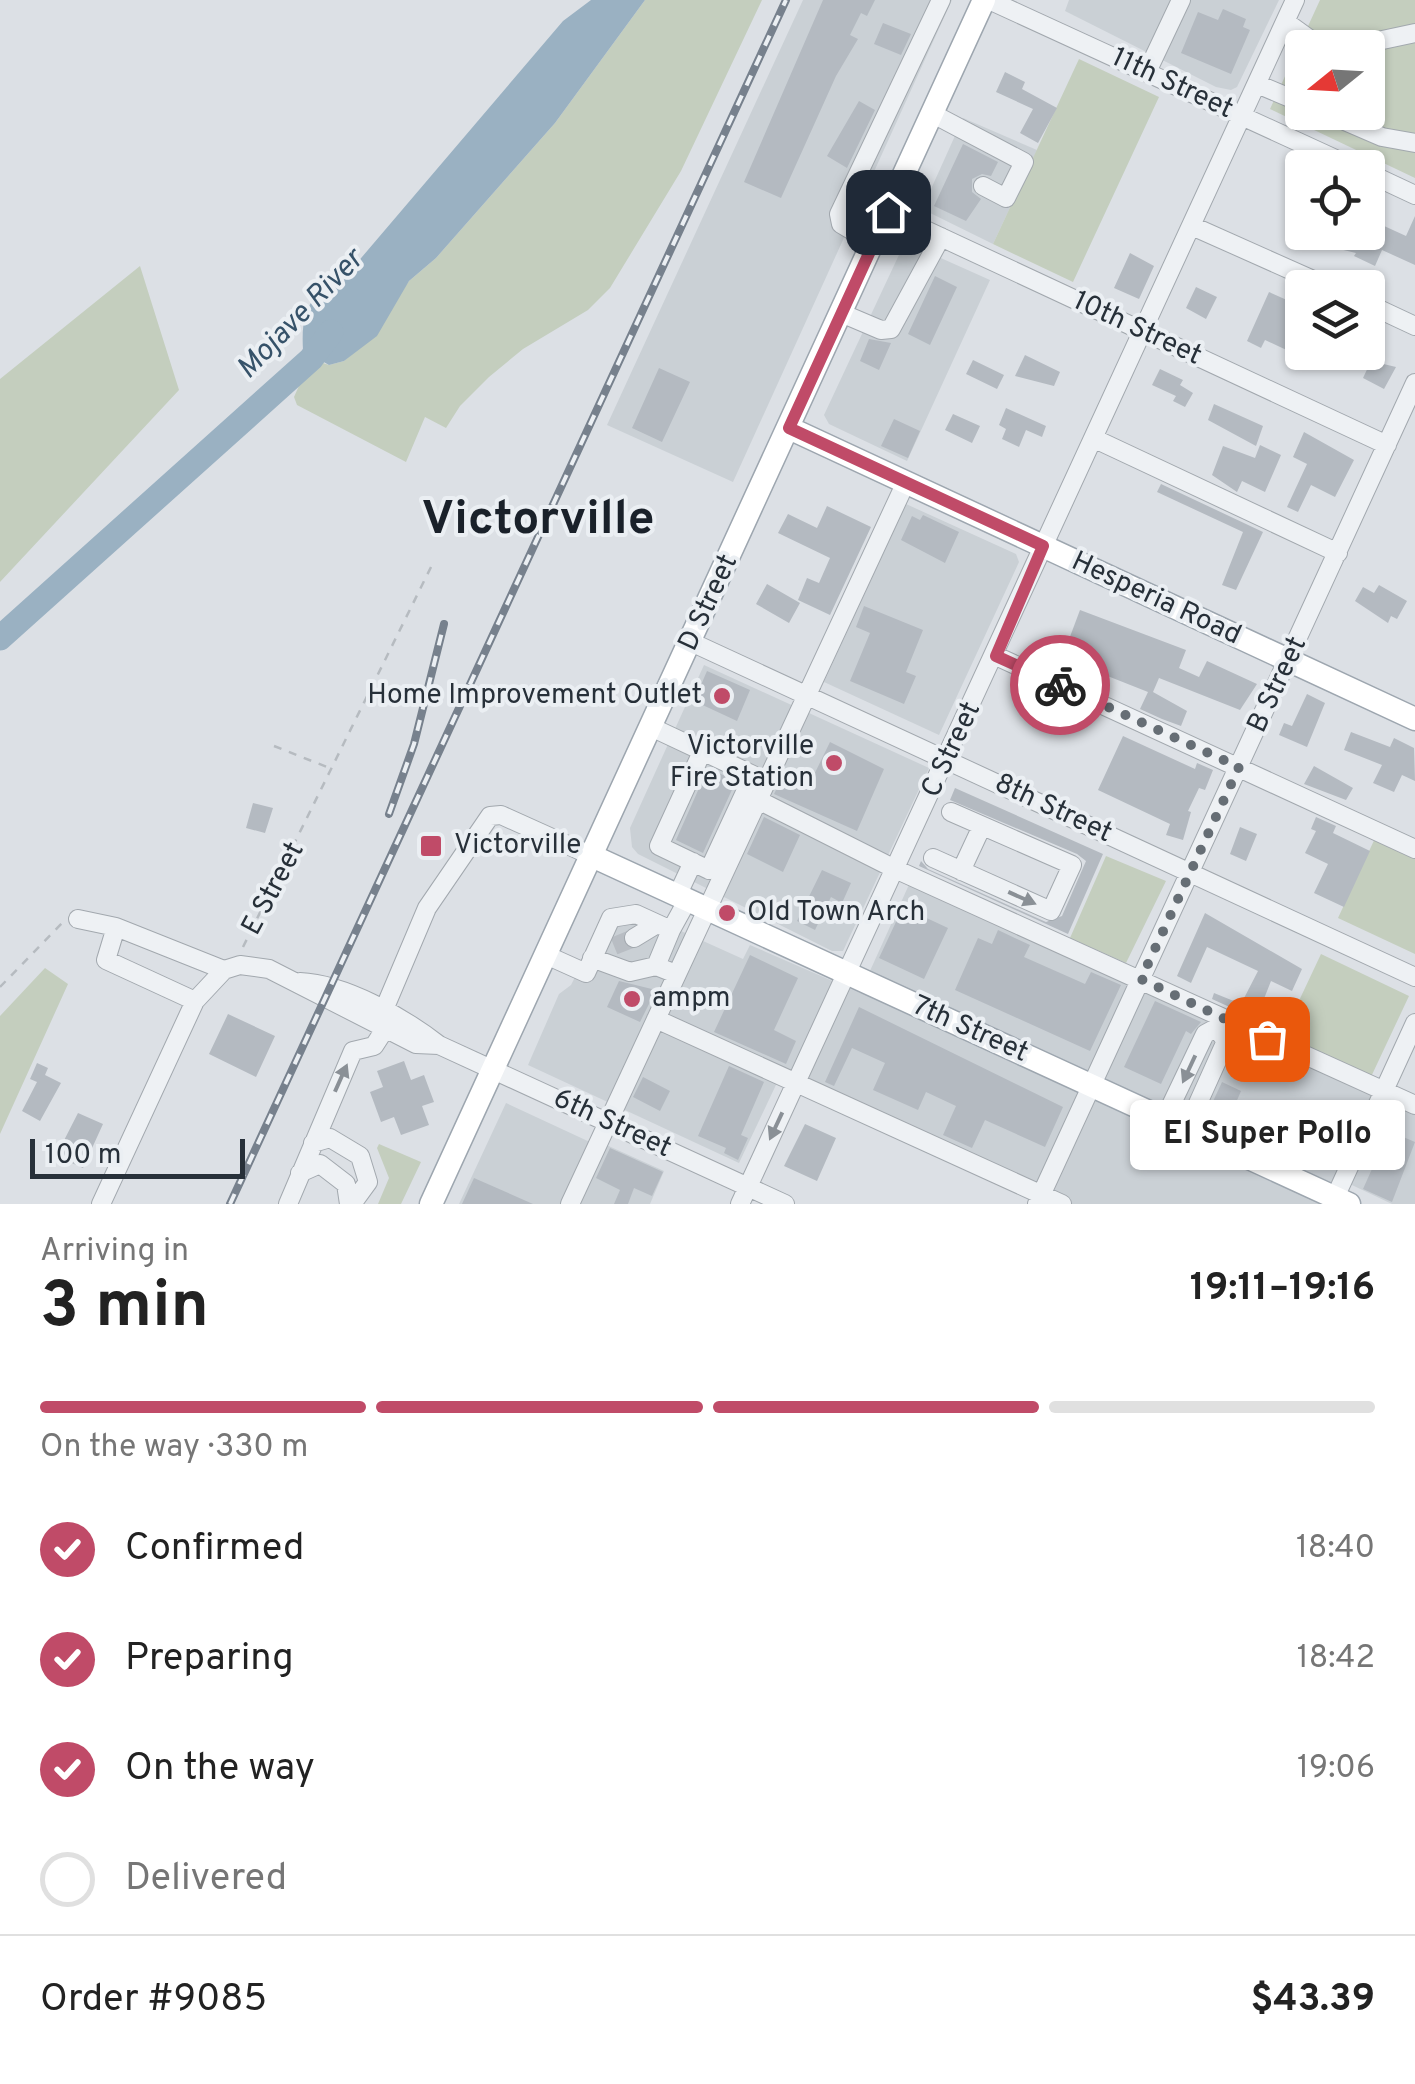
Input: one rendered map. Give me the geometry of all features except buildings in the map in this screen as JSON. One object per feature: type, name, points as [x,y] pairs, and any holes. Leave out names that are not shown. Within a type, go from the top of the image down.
[{"type":"main road","name":"D Street","points":[[431,1204],[986,0]]},
{"type":"main road","name":"Hesperia Road","points":[[789,428],[1415,719]]},
{"type":"main road","name":"7th Street","points":[[592,856],[1339,1202]]},
{"type":"street","points":[[873,243],[842,224],[839,214],[942,0]]},
{"type":"street","name":"11th Street","points":[[986,0],[1316,150]]},
{"type":"street","points":[[1147,72],[1181,0]]},
{"type":"street","name":"C Street","points":[[744,1196],[907,844],[941,808],[947,760],[1295,0]]},
{"type":"street","points":[[1286,22],[1297,30]]},
{"type":"street","points":[[1385,39],[1415,33]]},
{"type":"street","points":[[1257,84],[1285,96]]},
{"type":"street","points":[[933,114],[1024,162],[1006,198],[983,186]]},
{"type":"street","points":[[1364,130],[1382,138],[1415,143]]},
{"type":"street","points":[[1385,181],[1415,195]]},
{"type":"street","name":"10th Street","points":[[888,212],[1387,445]]},
{"type":"street","points":[[1192,226],[1291,270]]},
{"type":"street","points":[[841,313],[881,330],[891,329],[941,238]]},
{"type":"street","points":[[1385,312],[1415,326]]},
{"type":"street","name":"B Street","points":[[1039,1199],[1415,383]]},
{"type":"street","points":[[1095,439],[1338,553]]},
{"type":"street","points":[[634,938],[664,927],[690,903],[756,800],[906,482]]},
{"type":"street","name":"8th Street","points":[[690,642],[1415,977]]},
{"type":"street","points":[[996,656],[1415,849]]},
{"type":"street","points":[[651,727],[754,775],[709,870],[659,846],[702,752]]},
{"type":"street","points":[[756,800],[895,869],[1415,1105]]},
{"type":"street","points":[[907,844],[1052,910],[1072,865],[941,808]]},
{"type":"street","points":[[288,1204],[353,1051],[374,1046],[428,908],[490,816],[501,815],[592,856]]},
{"type":"street","points":[[960,870],[982,826]]},
{"type":"street","points":[[570,1204],[676,974],[690,903],[693,862]]},
{"type":"street","points":[[546,955],[586,972],[602,949],[611,918],[624,913],[664,927]]},
{"type":"street","name":"6th Street","points":[[78,919],[116,926],[228,968],[259,966],[300,982],[322,983],[384,1020],[417,1028],[439,1045],[608,1123],[744,1196],[784,1204]]},
{"type":"street","points":[[116,926],[106,960],[196,1001]]},
{"type":"street","points":[[656,966],[664,927]]},
{"type":"street","points":[[602,949],[630,972],[656,966],[676,974]]},
{"type":"street","points":[[101,1204],[196,1001],[228,968]]},
{"type":"street","points":[[656,1019],[797,1080],[1039,1199],[1062,1204]]},
{"type":"street","points":[[1339,1202],[1415,1023]]},
{"type":"street","points":[[1216,1028],[1226,1041],[1175,1125],[1205,1034],[1216,1028]]},
{"type":"street","points":[[313,1143],[330,1138],[360,1156],[368,1182],[350,1204]]},
{"type":"street","points":[[300,1174],[320,1164],[346,1184],[350,1204]]},
{"type":"path","name":"E Street","points":[[228,968],[334,770],[434,563]]},
{"type":"path","points":[[274,746],[334,770]]},
{"type":"path","points":[[0,987],[50,933],[78,919]]},
{"type":"shaded area","points":[[803,0],[952,0],[733,482],[607,425]]},
{"type":"shaded area","points":[[1069,0],[1279,0],[1237,87],[1231,90],[1216,87],[1065,11]]},
{"type":"shaded area","points":[[963,118],[1037,150],[993,244],[922,209]]},
{"type":"shaded area","points":[[905,242],[990,280],[907,461],[829,424],[824,415]]},
{"type":"shaded area","points":[[906,504],[1016,554],[1019,562],[939,735],[824,682]]},
{"type":"shaded area","points":[[704,665],[929,768],[843,951],[832,951],[638,854],[632,847],[630,828]]},
{"type":"shaded area","points":[[912,878],[1415,1111],[1415,1204],[1392,1204],[1335,1177],[1322,1204],[1069,1204],[783,1070],[739,1163],[528,1065],[559,994],[571,985],[605,917],[630,908],[743,959],[750,945],[860,993]]},
{"type":"shaded area","points":[[506,1103],[592,1143],[564,1204],[459,1204]]},
{"type":"shaded area","points":[[602,1143],[664,1171],[650,1204],[575,1204]]},
{"type":"green space","points":[[645,0],[762,0],[681,171],[610,288],[588,310],[523,349],[489,377],[460,406],[446,428],[425,417],[406,462],[297,405],[294,397],[311,359],[329,365],[344,361],[359,348],[409,281],[436,258],[555,123]]},
{"type":"green space","points":[[1320,0],[1415,0],[1415,178],[1385,164],[1385,150],[1356,150],[1314,130],[1385,130],[1385,30],[1306,30]]},
{"type":"green space","points":[[1079,59],[1159,97],[1073,282],[993,244]]},
{"type":"green space","points":[[1285,76],[1285,116],[1270,109]]},
{"type":"green space","points":[[140,266],[179,390],[0,582],[0,379]]},
{"type":"green space","points":[[1377,834],[1415,852],[1415,954],[1338,918]]},
{"type":"green space","points":[[1106,856],[1166,881],[1126,963],[1070,938]]},
{"type":"green space","points":[[1321,954],[1409,996],[1370,1079],[1281,1039]]},
{"type":"green space","points":[[45,968],[68,984],[0,1134],[0,1016]]},
{"type":"green space","points":[[379,1144],[421,1162],[401,1204],[378,1204],[389,1178],[377,1148]]},
{"type":"water","points":[[591,0],[645,0],[555,123],[436,258],[409,281],[377,336],[344,361],[329,365],[303,350],[305,319],[314,299],[356,264],[563,21]]},
{"type":"waterway","name":"Mojave River","points":[[0,638],[311,359],[331,332]]},
{"type":"tunnel","points":[[614,946],[634,938]]},
{"type":"railway","points":[[230,1204],[786,0]]},
{"type":"railway","points":[[389,814],[414,744],[444,624]]},
{"type":"way so far","points":[[1060,685],[1239,767],[1141,979],[1267,1039]]},
{"type":"place","name":"Home Improvement Outlet","points":[[722,696]]},
{"type":"place","name":"Victorville Fire Station","points":[[834,763]]},
{"type":"place","name":"Victorville","points":[[431,846]]},
{"type":"place","name":"Old Town Arch","points":[[727,913]]},
{"type":"place","name":"ampm","points":[[632,999]]},
{"type":"place","name":"El Super Pollo","points":[[1267,1039]]},
{"type":"district","name":"Victorville","points":[[538,521]]},
{"type":"route","points":[[888,212],[789,428],[1043,546],[996,656],[1060,685]]}]
